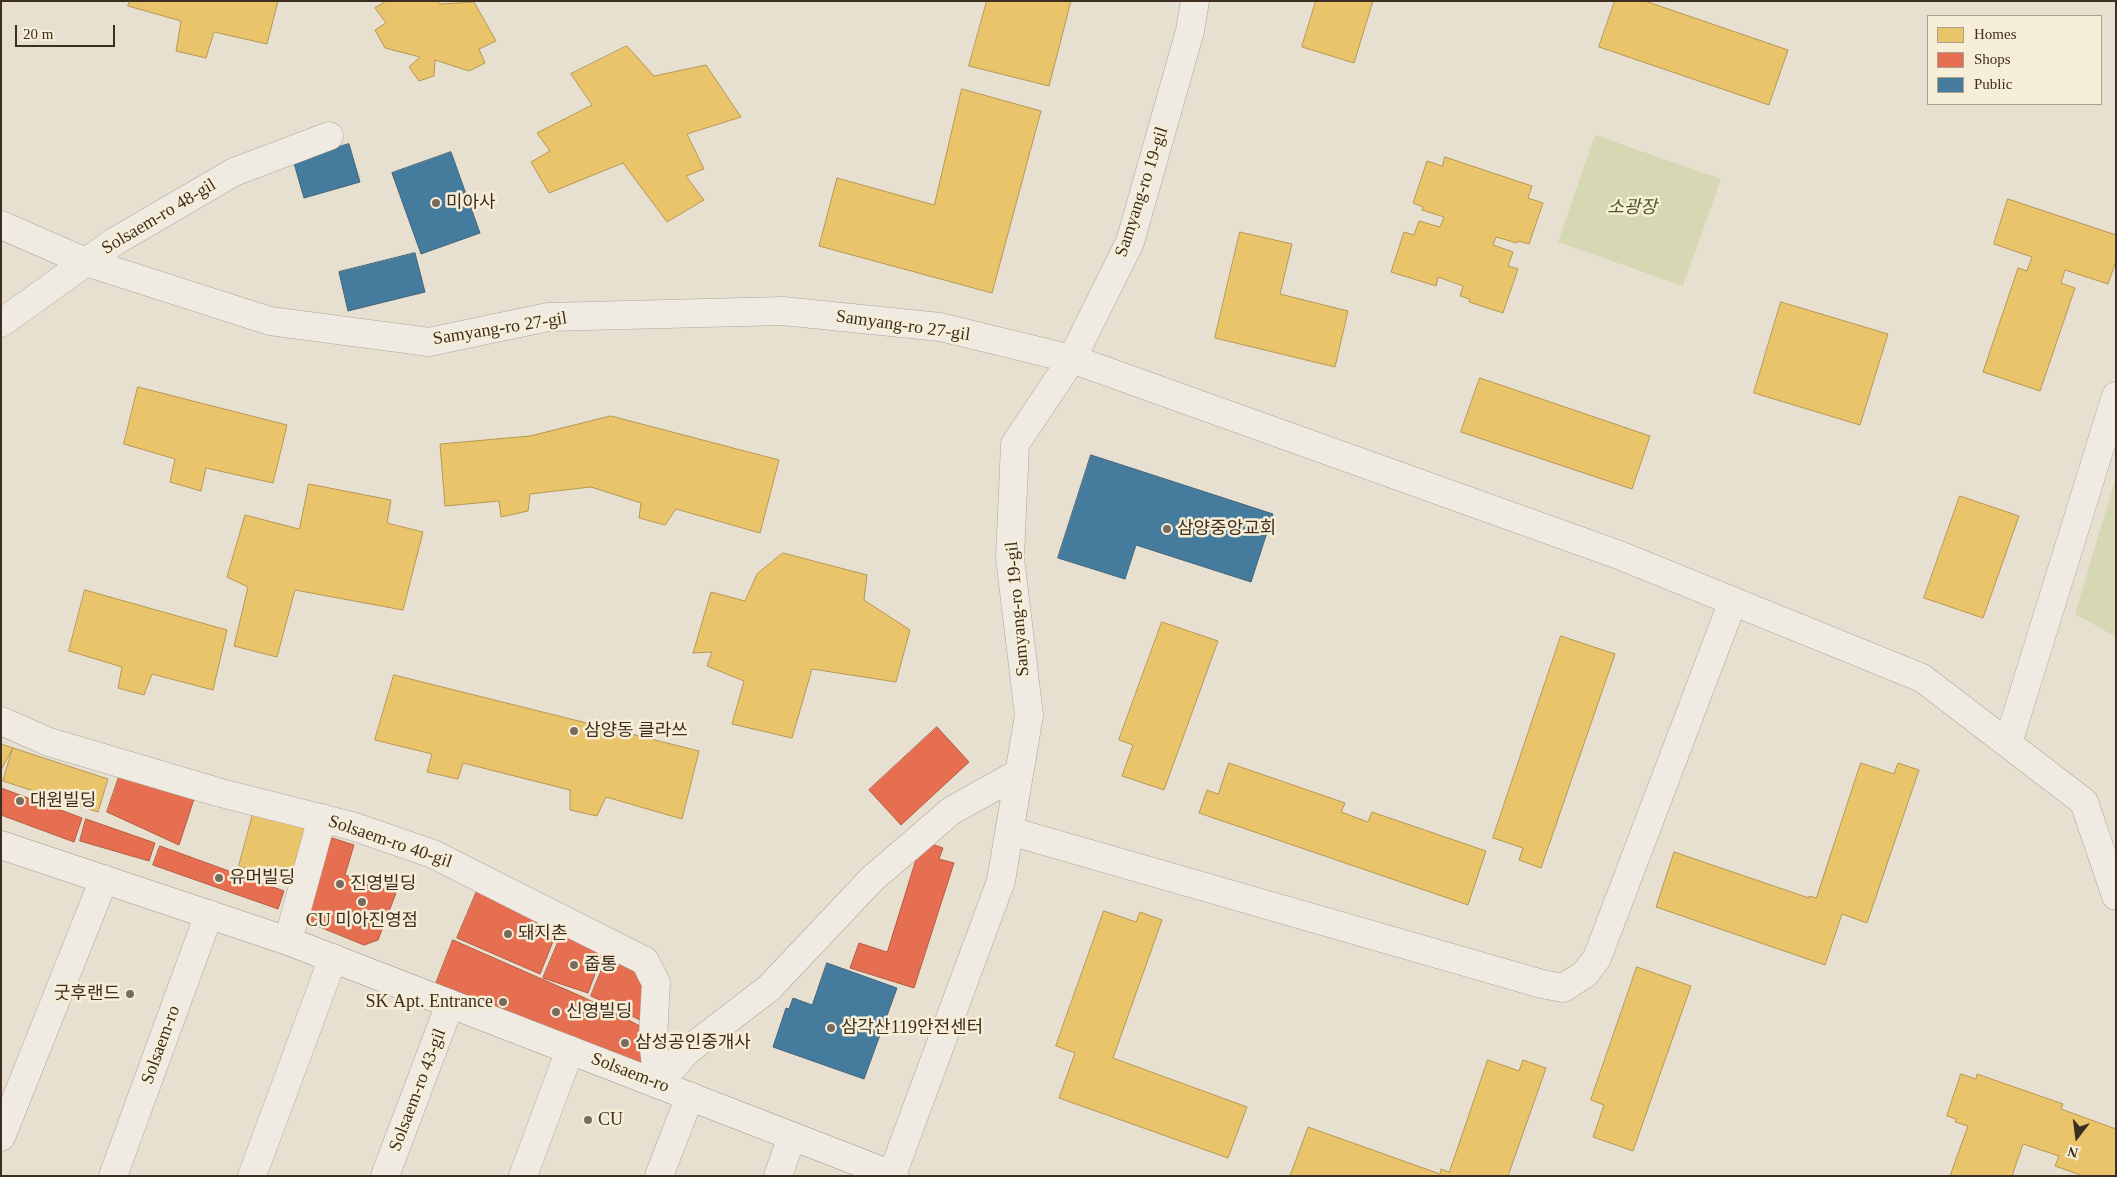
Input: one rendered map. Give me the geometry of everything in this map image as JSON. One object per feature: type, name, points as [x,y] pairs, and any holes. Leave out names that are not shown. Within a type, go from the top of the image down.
[{"type":"street","name":"Samyang-ro 19-gil","points":[[893,1175],[1001,881],[1010,831],[1029,715],[1010,558],[1015,444],[1072,359],[1130,242],[1190,31],[1195,1]]},
{"type":"street","name":"Solsaem-ro 48-gil","points":[[1,323],[114,242],[234,172],[329,136]]},
{"type":"street","name":"Samyang-ro 27-gil","points":[[1,225],[86,262],[270,321],[429,342],[548,317],[782,311],[940,327],[1072,359],[1619,554],[1922,678],[2084,802],[2116,896]]},
{"type":"street","points":[[2008,744],[2116,396]]},
{"type":"street","points":[[1010,831],[1542,984],[1563,988],[1586,974],[1597,958],[1733,601]]},
{"type":"street","name":"Solsaem-ro 40-gil","points":[[1,721],[49,742],[221,794],[352,826],[433,854],[645,961],[656,983],[653,1039],[658,1084]]},
{"type":"street","points":[[658,1084],[687,1051],[768,988],[872,879],[951,811],[1019,773]]},
{"type":"street","points":[[288,941],[322,818]]},
{"type":"street","name":"Solsaem-ro","points":[[1,844],[288,941],[893,1175]]},
{"type":"street","points":[[1,1137],[104,879]]},
{"type":"street","name":"Solsaem-ro","points":[[113,1176],[209,914]]},
{"type":"street","points":[[252,1176],[333,958]]},
{"type":"street","name":"Solsaem-ro 43-gil","points":[[385,1176],[450,1004]]},
{"type":"street","name":"Solsaem-ro","points":[[523,1176],[570,1050]]},
{"type":"street","name":"Solsaem-ro","points":[[659,1176],[690,1096]]},
{"type":"street","points":[[778,1176],[792,1136]]},
{"type":"green space","name":"소광장","points":[[1595,135],[1721,179],[1683,286],[1558,242]]},
{"type":"green space","points":[[2116,477],[2116,637],[2075,614]]},
{"type":"building: Homes","points":[[130,1],[278,1],[267,44],[214,32],[206,58],[176,51],[181,21],[128,6]]},
{"type":"building: Homes","points":[[387,1],[437,1],[440,4],[474,2],[496,41],[479,49],[485,63],[469,71],[435,60],[434,76],[419,81],[409,67],[420,57],[385,48],[375,30],[386,23],[375,8]]},
{"type":"building: Homes","points":[[987,1],[1071,1],[1049,86],[969,66]]},
{"type":"building: Homes","points":[[1316,1],[1373,1],[1354,63],[1302,47]]},
{"type":"building: Homes","points":[[1615,1],[1645,1],[1788,50],[1769,105],[1599,47]]},
{"type":"building: Homes","points":[[627,46],[654,76],[706,65],[741,117],[687,134],[704,169],[686,176],[704,200],[667,222],[623,163],[549,193],[531,162],[550,151],[537,133],[592,105],[571,74]]},
{"type":"building: Homes","points":[[962,89],[1041,111],[992,293],[819,246],[837,178],[934,205]]},
{"type":"building: Homes","points":[[1445,157],[1532,186],[1528,198],[1543,203],[1529,244],[1518,241],[1517,243],[1496,237],[1493,245],[1513,252],[1508,266],[1518,269],[1503,313],[1469,302],[1470,299],[1460,296],[1463,286],[1438,277],[1436,286],[1391,272],[1404,232],[1414,235],[1419,221],[1440,227],[1444,217],[1422,210],[1423,207],[1413,203],[1427,161],[1442,166]]},
{"type":"building: Homes","points":[[2008,199],[2116,235],[2116,261],[2108,284],[2065,270],[2061,283],[2075,288],[2040,391],[1983,372],[2018,268],[2027,271],[2032,257],[1994,244]]},
{"type":"building: Homes","points":[[1240,232],[1292,244],[1280,294],[1348,311],[1335,367],[1215,338]]},
{"type":"building: Homes","points":[[1781,302],[1888,334],[1860,425],[1754,393]]},
{"type":"building: Homes","points":[[1480,378],[1650,436],[1632,489],[1461,432]]},
{"type":"building: Homes","points":[[138,387],[287,425],[273,483],[206,468],[201,491],[170,482],[175,459],[124,444]]},
{"type":"building: Homes","points":[[611,416],[779,460],[760,533],[676,509],[665,525],[639,518],[641,503],[591,487],[530,494],[528,511],[501,517],[499,501],[445,506],[440,444],[530,436]]},
{"type":"building: Homes","points":[[309,484],[391,500],[387,523],[423,532],[403,610],[295,590],[277,657],[234,646],[248,587],[227,577],[245,515],[299,529]]},
{"type":"building: Homes","points":[[1960,496],[2019,516],[1983,618],[1924,598]]},
{"type":"building: Homes","points":[[783,553],[867,575],[864,600],[910,630],[896,682],[812,669],[792,738],[732,724],[744,681],[707,666],[712,652],[693,653],[711,592],[745,601],[757,574]]},
{"type":"building: Homes","points":[[85,590],[227,630],[213,690],[152,674],[144,695],[118,688],[122,667],[69,651]]},
{"type":"building: Homes","points":[[1162,622],[1218,641],[1164,790],[1122,776],[1133,745],[1119,740]]},
{"type":"building: Homes","points":[[1561,636],[1615,654],[1541,868],[1519,860],[1523,848],[1493,838]]},
{"type":"building: Homes","points":[[394,675],[699,751],[682,819],[606,797],[597,816],[570,810],[570,790],[463,763],[458,779],[427,772],[432,754],[375,740]]},
{"type":"building: Homes","points":[[1,744],[13,748],[1,770]]},
{"type":"building: Homes","points":[[13,748],[108,779],[98,812],[3,781]]},
{"type":"building: Homes","points":[[1229,763],[1345,803],[1341,812],[1368,822],[1372,812],[1486,851],[1468,905],[1199,813],[1207,790],[1218,794]]},
{"type":"building: Homes","points":[[1861,763],[1894,774],[1898,763],[1919,770],[1867,923],[1842,914],[1825,965],[1656,907],[1674,852],[1809,898],[1809,896],[1816,898]]},
{"type":"building: Homes","points":[[254,810],[311,822],[289,884],[239,866]]},
{"type":"building: Homes","points":[[1104,911],[1136,922],[1140,912],[1162,920],[1113,1058],[1247,1107],[1228,1158],[1059,1098],[1075,1053],[1056,1046]]},
{"type":"building: Homes","points":[[1637,967],[1691,986],[1633,1151],[1593,1137],[1604,1105],[1591,1100]]},
{"type":"building: Homes","points":[[1488,1060],[1519,1071],[1523,1060],[1546,1068],[1508,1176],[1290,1176],[1308,1127],[1440,1174],[1441,1169],[1449,1172]]},
{"type":"building: Homes","points":[[1961,1074],[1976,1079],[1977,1074],[2063,1104],[2061,1109],[2116,1129],[2116,1176],[2083,1176],[2055,1166],[2059,1156],[2023,1144],[2012,1176],[1950,1176],[1968,1126],[1955,1122],[1956,1119],[1947,1116]]},
{"type":"building: Shops","points":[[937,727],[969,762],[901,825],[869,790]]},
{"type":"building: Shops","points":[[120,774],[195,796],[179,845],[107,812]]},
{"type":"building: Shops","name":"대원빌딩","points":[[1,788],[82,818],[74,842],[1,815]]},
{"type":"building: Shops","points":[[86,819],[155,843],[149,861],[80,841]]},
{"type":"building: Shops","name":"진영빌딩","points":[[326,836],[354,845],[345,875],[396,893],[378,940],[364,945],[300,919]]},
{"type":"building: Shops","points":[[922,841],[943,848],[939,859],[954,863],[914,988],[850,968],[859,943],[887,952]]},
{"type":"building: Shops","name":"유머빌딩","points":[[160,846],[284,891],[278,909],[153,865]]},
{"type":"building: Shops","name":"돼지촌","points":[[477,891],[558,929],[540,974],[457,938]]},
{"type":"building: Shops","name":"줍통","points":[[562,933],[603,952],[588,993],[543,978]]},
{"type":"building: Shops","name":"신영빌딩","points":[[453,940],[585,998],[642,1027],[640,1048],[644,1072],[435,986]]},
{"type":"building: Shops","points":[[608,954],[640,965],[650,989],[644,1022],[591,996]]},
{"type":"building: Public","points":[[349,144],[360,182],[304,198],[293,160]]},
{"type":"building: Public","name":"미아사","points":[[451,152],[480,233],[421,254],[392,173]]},
{"type":"building: Public","name":"미아사","points":[[415,253],[425,292],[348,311],[339,272]]},
{"type":"building: Public","name":"삼양중앙교회","points":[[1091,455],[1273,514],[1251,582],[1136,545],[1125,579],[1058,558]]},
{"type":"building: Public","name":"삼각산119안전센터","points":[[827,963],[897,988],[864,1079],[773,1047],[786,1008],[789,1009],[793,998],[812,1005]]},
{"type":"place","name":"미아사","points":[[436,203]]},
{"type":"place","name":"삼양중앙교회","points":[[1167,529]]},
{"type":"place","name":"삼양동 클라쓰","points":[[574,731]]},
{"type":"place","name":"대원빌딩","points":[[20,801]]},
{"type":"place","name":"유머빌딩","points":[[219,878]]},
{"type":"place","name":"진영빌딩","points":[[340,884]]},
{"type":"place","name":"CU 미아진영점","points":[[362,902]]},
{"type":"place","name":"돼지촌","points":[[508,934]]},
{"type":"place","name":"줍통","points":[[574,965]]},
{"type":"place","name":"굿후랜드","points":[[130,994]]},
{"type":"place","name":"SK Apt. Entrance","points":[[503,1002]]},
{"type":"place","name":"신영빌딩","points":[[556,1012]]},
{"type":"place","name":"삼각산119안전센터","points":[[831,1028]]},
{"type":"place","name":"삼성공인중개사","points":[[625,1043]]},
{"type":"place","name":"CU","points":[[588,1120]]}]
